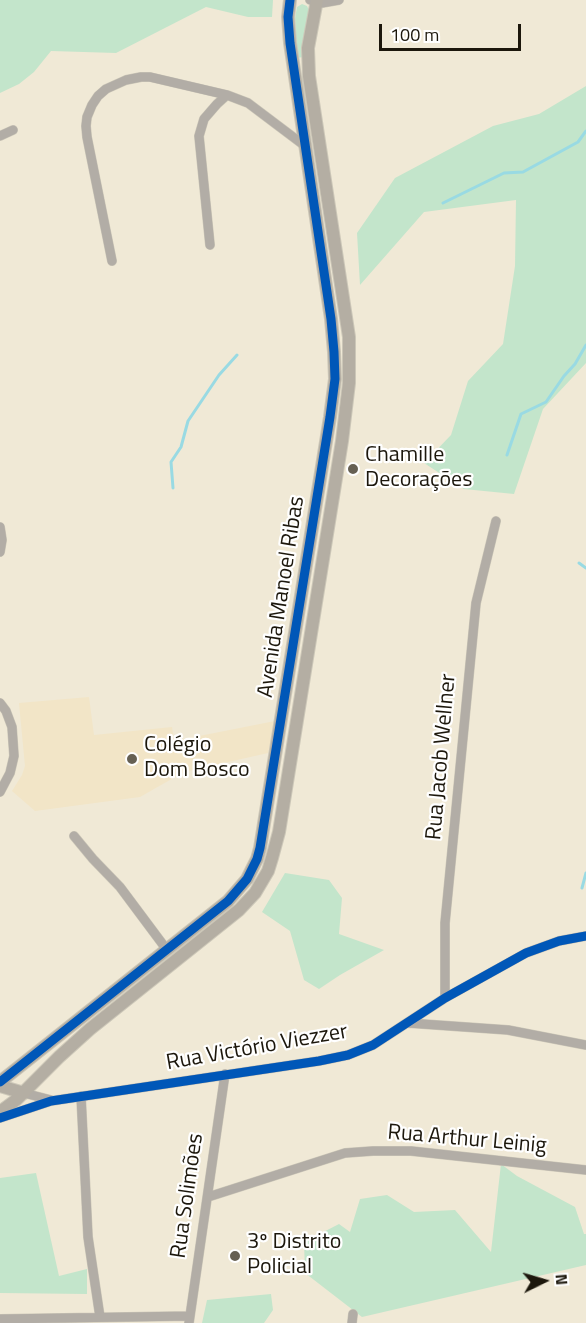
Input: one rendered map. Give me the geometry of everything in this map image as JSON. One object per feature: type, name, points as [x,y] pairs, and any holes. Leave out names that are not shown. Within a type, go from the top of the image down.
[{"type":"main road","name":"Avenida Manoel Ribas","points":[[0,1082],[228,901],[247,879],[260,848],[330,417],[334,379],[333,335],[289,29],[290,0]]},
{"type":"main road","name":"Avenida Manoel Ribas","points":[[0,1112],[24,1093],[80,1037],[244,906],[268,871],[276,847],[342,441],[349,383],[349,337],[322,168],[308,57],[315,1]]},
{"type":"main road","points":[[296,87],[305,109],[314,111]]},
{"type":"main road","points":[[305,146],[312,149],[322,168]]},
{"type":"main road","points":[[330,417],[336,438],[342,441]]},
{"type":"main road","points":[[291,661],[295,668],[305,667]]},
{"type":"main road","points":[[284,701],[288,698],[295,698],[299,705]]},
{"type":"main road","points":[[0,1086],[24,1093]]},
{"type":"street","points":[[315,1],[322,3],[339,0]]},
{"type":"street","points":[[111,261],[87,137],[87,117],[98,96],[106,89],[126,80],[141,77],[227,95],[254,106],[305,146]]},
{"type":"street","points":[[210,245],[199,136],[204,119],[227,95]]},
{"type":"street","points":[[0,136],[13,130]]},
{"type":"street","name":"Rua Jacob Wellner","points":[[445,998],[445,923],[476,603],[496,521]]},
{"type":"street","points":[[0,527],[2,540],[0,552]]},
{"type":"street","points":[[0,703],[9,718],[14,745],[13,765],[8,780],[0,792]]},
{"type":"street","points":[[74,836],[120,887],[167,950]]},
{"type":"street","name":"Rua Victório Viezzer","points":[[0,1118],[51,1101],[348,1055],[373,1045],[445,998],[526,953],[559,941],[586,936]]},
{"type":"street","points":[[408,1023],[508,1030],[586,1045]]},
{"type":"street","name":"Rua Solimões","points":[[190,1319],[225,1074]]},
{"type":"street","name":"Rua Victório Viezzer","points":[[24,1093],[51,1101]]},
{"type":"street","points":[[81,1096],[88,1237],[100,1317]]},
{"type":"street","name":"Rua Arthur Leinig","points":[[208,1197],[345,1153],[373,1151],[411,1151],[586,1170]]},
{"type":"street","points":[[0,1319],[100,1317],[190,1319]]},
{"type":"shaded area","name":"Colégio Dom Bosco","points":[[89,697],[94,735],[172,727],[174,741],[275,721],[268,753],[184,772],[140,797],[35,811],[12,791],[25,766],[19,703]]},
{"type":"green space","points":[[0,0],[273,0],[272,17],[248,17],[206,7],[116,53],[51,51],[34,72],[19,84],[0,93]]},
{"type":"green space","points":[[302,4],[309,10],[303,57],[297,58],[295,18],[297,7]]},
{"type":"green space","points":[[586,86],[586,363],[543,409],[514,494],[464,489],[424,463],[451,435],[468,381],[503,344],[515,266],[516,200],[424,212],[360,285],[357,233],[395,178],[493,126],[539,114]]},
{"type":"green space","points":[[285,873],[329,880],[342,898],[339,934],[384,950],[319,989],[304,980],[290,931],[262,912]]},
{"type":"green space","points":[[501,1164],[517,1176],[575,1207],[584,1234],[586,1234],[586,1265],[362,1317],[305,1273],[304,1242],[339,1224],[350,1232],[360,1199],[387,1195],[414,1212],[455,1210],[491,1252]]},
{"type":"green space","points":[[36,1173],[59,1276],[87,1269],[87,1294],[0,1293],[0,1178]]},
{"type":"green space","points":[[271,1294],[273,1310],[264,1323],[202,1323],[207,1300]]},
{"type":"waterway","points":[[443,203],[504,173],[523,172],[578,142],[586,131]]},
{"type":"waterway","points":[[507,455],[521,414],[546,402],[575,364],[586,345]]},
{"type":"waterway","points":[[173,488],[171,462],[181,447],[188,421],[219,375],[237,355]]},
{"type":"waterway","points":[[579,563],[586,568]]},
{"type":"waterway","points":[[582,888],[586,873]]},
{"type":"cycle path","points":[[0,1082],[228,901],[247,879],[260,848],[335,379],[331,319],[290,43],[288,17],[290,0]]},
{"type":"cycle path","points":[[0,1118],[51,1101],[348,1055],[373,1045],[445,998],[526,953],[559,941],[586,936]]},
{"type":"place","name":"Chamille Decorações","points":[[353,469]]},
{"type":"place","name":"Colégio Dom Bosco","points":[[132,759]]},
{"type":"place","name":"3º Distrito Policial","points":[[235,1256]]}]
